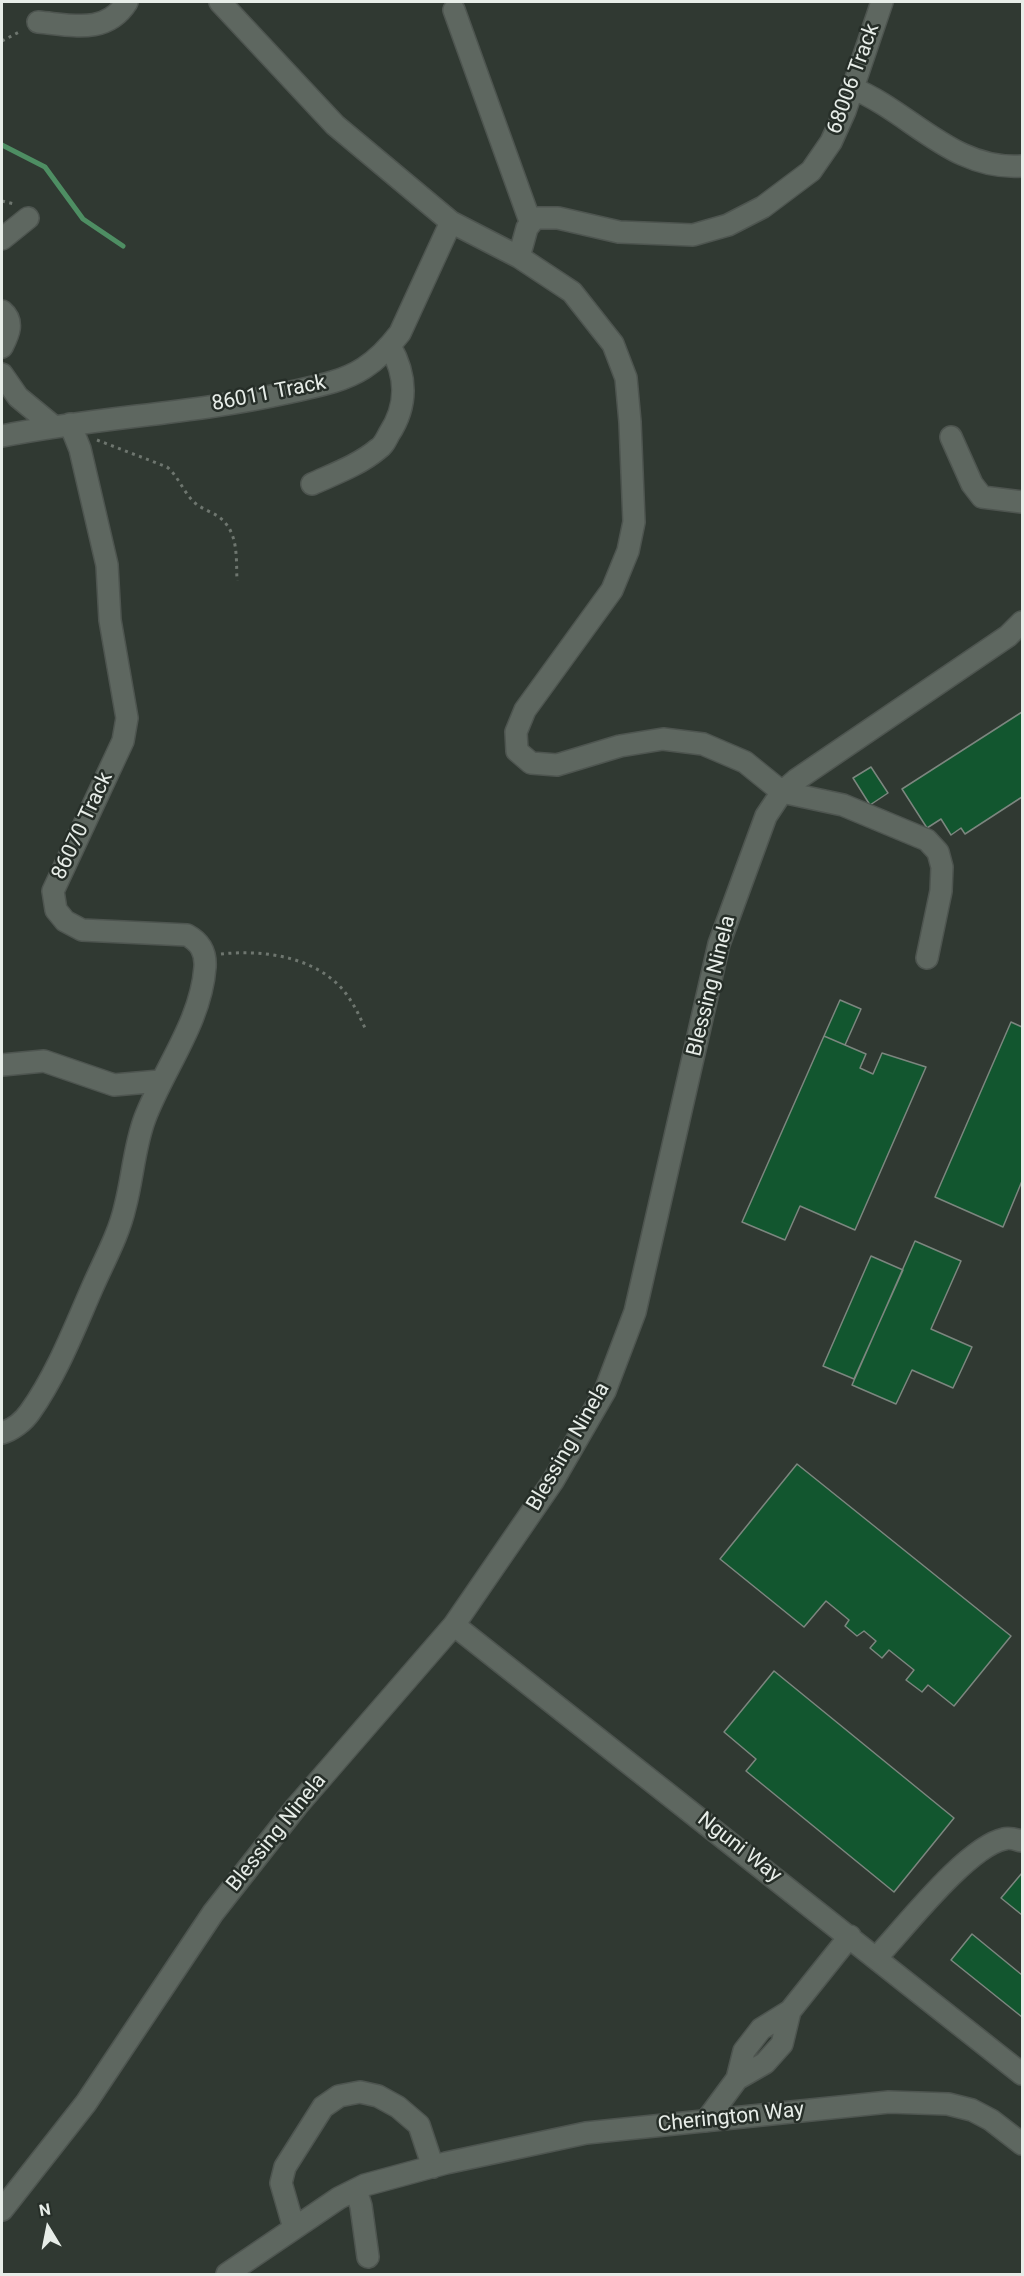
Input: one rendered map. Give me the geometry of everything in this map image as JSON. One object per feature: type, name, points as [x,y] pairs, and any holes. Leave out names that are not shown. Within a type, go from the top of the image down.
[{"type":"street","points":[[38,22],[92,26],[112,20],[127,2]]},
{"type":"street","points":[[220,2],[335,125],[451,222],[519,258],[572,292],[614,344],[626,378],[634,522],[628,551],[612,590],[525,710],[516,732],[517,751],[531,763],[556,765],[620,746],[663,739],[703,744],[745,762],[782,792],[843,805],[927,840],[938,852],[942,867],[941,891],[927,958]]},
{"type":"street","name":"68006 Track","points":[[530,221],[543,216],[590,227],[656,236],[693,235],[728,225],[763,207],[812,171],[831,142],[882,2]]},
{"type":"street","points":[[454,10],[530,221],[519,258]]},
{"type":"street","points":[[852,88],[871,96],[925,134],[965,157],[994,165],[1023,166]]},
{"type":"street","points":[[2,239],[28,218]]},
{"type":"street","name":"86011 Track","points":[[2,436],[61,425],[249,402],[322,385],[365,368],[390,346],[400,333],[451,222]]},
{"type":"street","points":[[2,311],[9,323],[10,332],[2,347]]},
{"type":"street","points":[[312,484],[359,463],[381,448],[398,421],[404,402],[404,384],[398,361],[390,346]]},
{"type":"street","points":[[2,374],[18,397],[61,425]]},
{"type":"street","name":"86070 Track","points":[[61,425],[80,449],[107,565],[110,620],[128,718],[123,741],[52,891],[52,900],[56,910],[65,921],[82,930],[187,935],[198,941],[205,956]]},
{"type":"street","points":[[951,437],[972,484],[982,497],[1023,502]]},
{"type":"street","name":"Blessing Ninela","points":[[2,2210],[86,2103],[213,1913],[297,1806],[454,1624],[553,1481],[605,1391],[635,1312],[719,944],[756,838],[766,816],[782,792],[822,761],[1008,636],[1023,622]]},
{"type":"street","points":[[2,1433],[11,1430],[29,1414],[57,1367],[125,1208],[139,1133],[160,1081],[198,1004],[205,956]]},
{"type":"street","points":[[2,1065],[44,1061],[114,1086],[160,1081]]},
{"type":"street","name":"Nguni Way","points":[[454,1624],[1023,2074]]},
{"type":"street","points":[[877,1957],[964,1864],[985,1846],[1006,1838],[1023,1840]]},
{"type":"street","points":[[706,2121],[738,2079],[765,2062],[782,2044],[790,2012],[850,1936]]},
{"type":"street","points":[[294,2228],[281,2183],[285,2167],[323,2107],[339,2096],[360,2092],[378,2096],[398,2107],[419,2125],[433,2167]]},
{"type":"street","name":"Cherington Way","points":[[226,2274],[356,2190],[433,2167],[586,2133],[889,2102],[948,2104],[972,2110],[991,2120],[1023,2144]]},
{"type":"street","points":[[356,2190],[361,2206],[368,2257]]},
{"type":"path","points":[[61,425],[103,444],[166,466],[176,474],[196,503],[219,517],[231,528],[235,543],[237,581]]},
{"type":"path","points":[[205,956],[244,952],[284,956],[303,962],[332,980],[350,999],[366,1030]]},
{"type":"building","points":[[1022,712],[1022,797],[965,834],[961,828],[951,835],[941,819],[927,828],[902,789]]},
{"type":"building","points":[[871,767],[888,793],[870,805],[853,778]]},
{"type":"building","points":[[840,1000],[861,1009],[845,1045],[824,1036]]},
{"type":"building","points":[[1011,1022],[1022,1027],[1022,1181],[1003,1227],[935,1197]]},
{"type":"building","points":[[824,1036],[866,1054],[860,1068],[873,1074],[882,1053],[926,1067],[855,1230],[800,1206],[785,1240],[742,1222]]},
{"type":"building","points":[[915,1241],[961,1261],[931,1329],[972,1347],[953,1388],[912,1370],[896,1404],[852,1385]]},
{"type":"building","points":[[871,1256],[903,1270],[854,1379],[823,1366]]},
{"type":"building","points":[[797,1464],[1011,1636],[954,1706],[928,1685],[922,1692],[906,1680],[914,1670],[889,1650],[882,1658],[870,1648],[876,1641],[864,1631],[857,1636],[845,1626],[849,1620],[826,1601],[804,1627],[720,1559]]},
{"type":"building","points":[[774,1671],[954,1818],[894,1892],[746,1771],[756,1759],[724,1732]]},
{"type":"building","points":[[1022,1873],[1022,1915],[1001,1898]]},
{"type":"building","points":[[972,1934],[1022,1975],[1022,2017],[951,1960]]},
{"type":"waterway","points":[[2,145],[45,167],[83,219],[123,246]]}]
